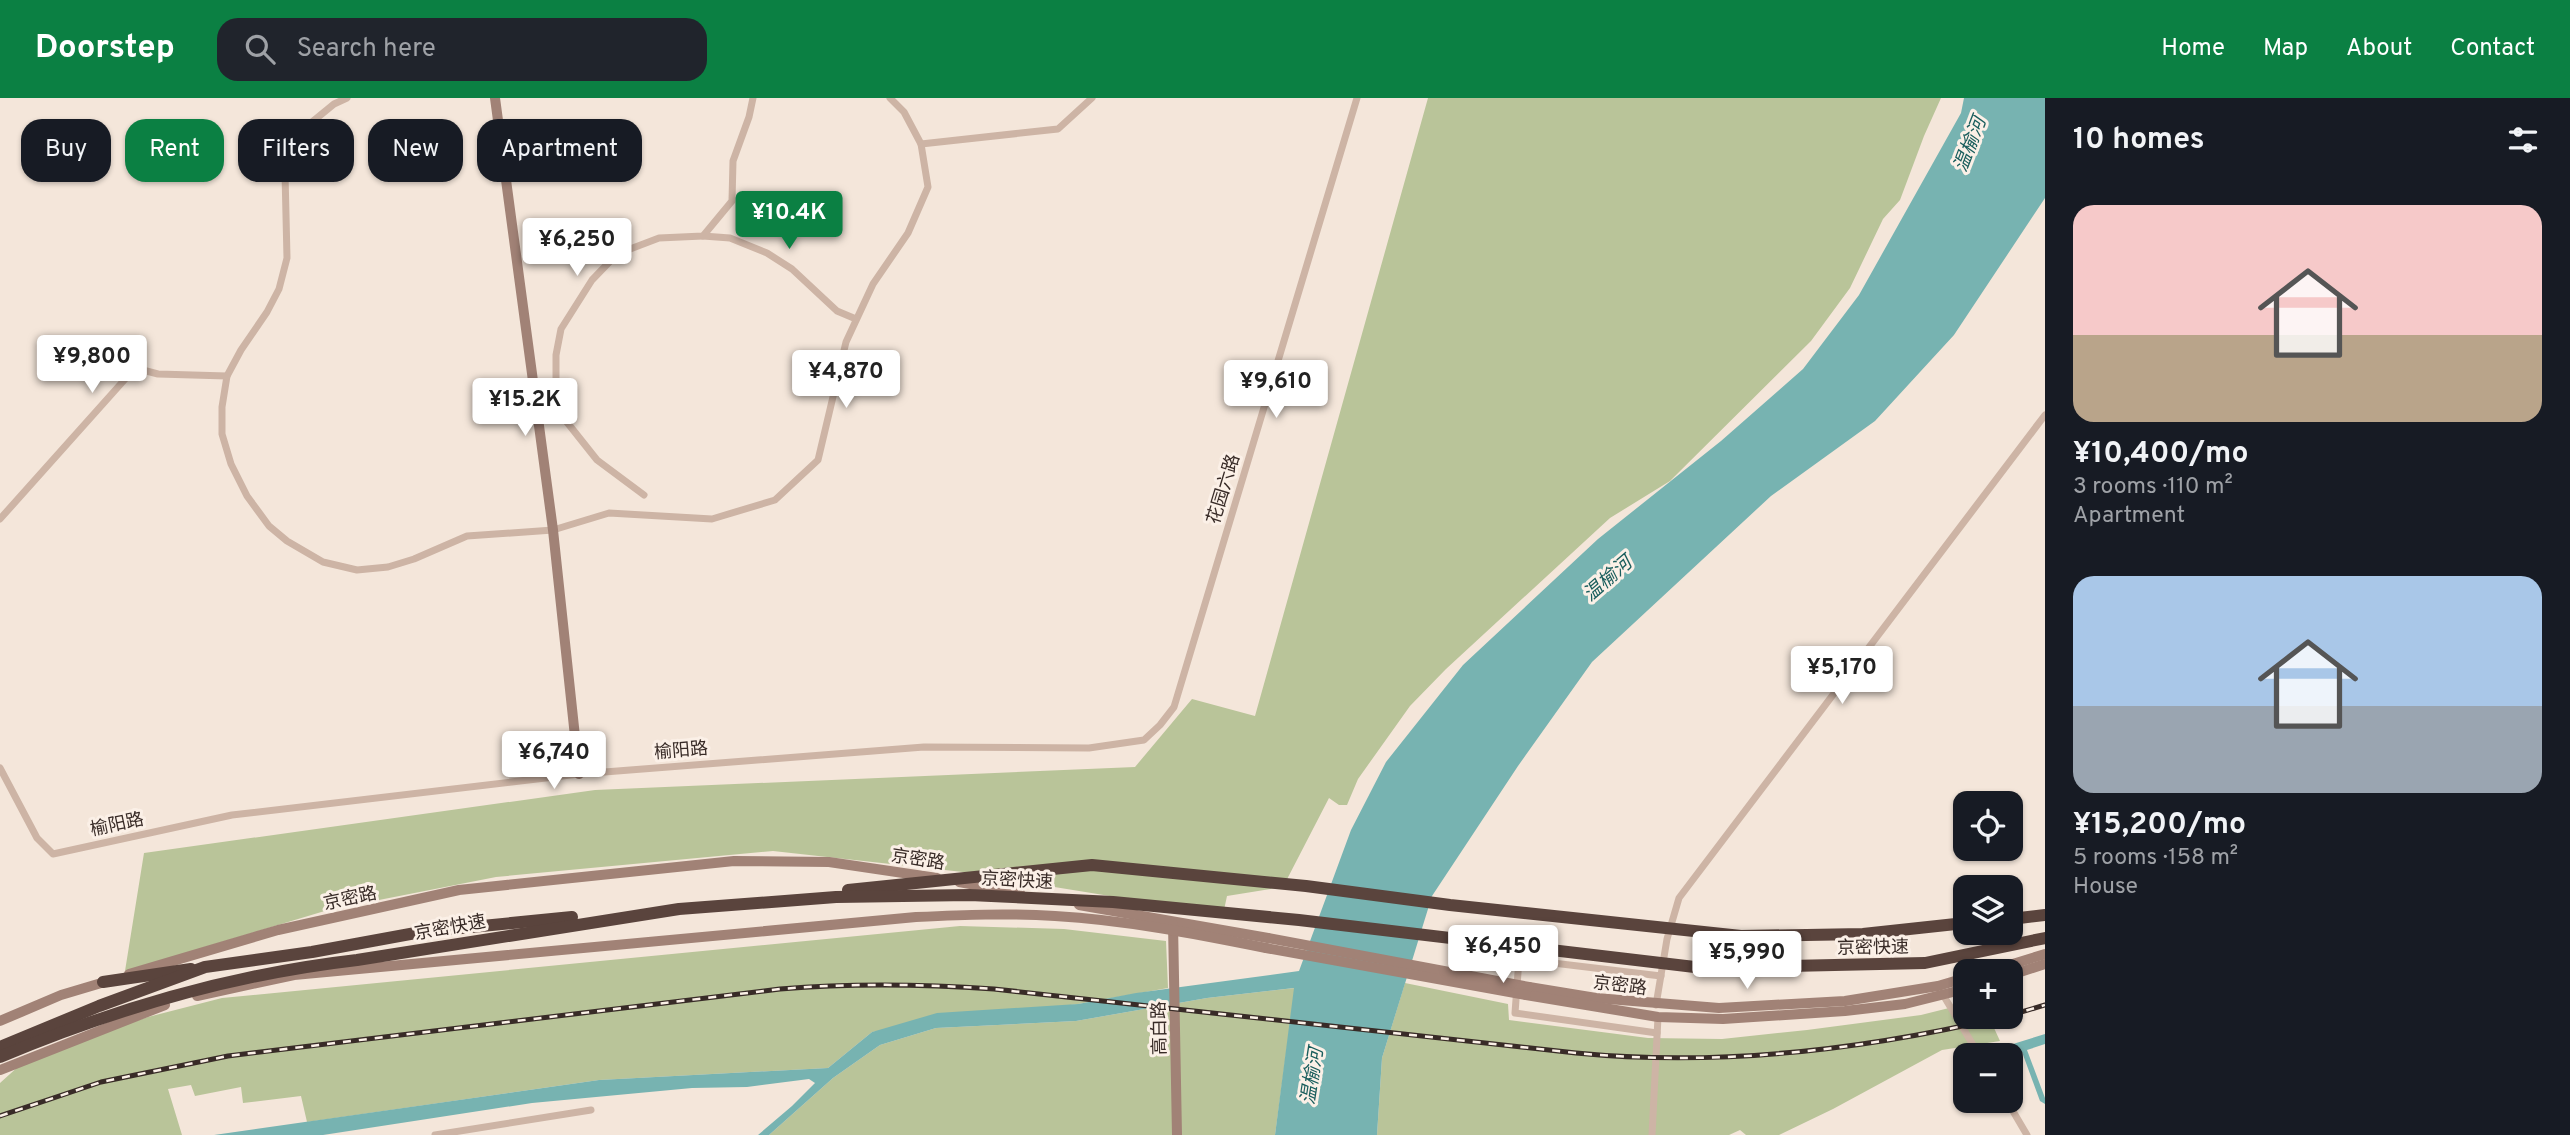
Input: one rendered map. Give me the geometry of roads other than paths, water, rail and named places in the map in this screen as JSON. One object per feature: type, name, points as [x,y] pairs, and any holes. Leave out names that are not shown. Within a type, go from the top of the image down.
[{"type":"highway","name":"京密快速","points":[[0,1047],[99,1006],[205,967],[312,952],[421,932],[1093,865],[1306,886],[1450,905],[1741,936],[1863,934],[1953,924]]},
{"type":"highway","name":"京密快速","points":[[0,1057],[65,1030],[186,994],[307,966],[666,911],[836,897],[970,895],[1113,902],[1299,920],[1703,968],[1925,963],[2045,938]]},
{"type":"highway","points":[[2023,918],[2045,915]]},
{"type":"highway","points":[[103,982],[205,967]]},
{"type":"highway","points":[[173,1002],[186,994]]},
{"type":"main road","points":[[495,98],[553,530],[579,774]]},
{"type":"main road","name":"京密路","points":[[0,1021],[61,995],[278,930],[459,890],[734,861],[830,862],[996,888],[1173,925],[1658,1017],[1723,1018],[1845,1012],[1905,1004],[1953,984]]},
{"type":"main road","name":"京密路","points":[[0,1070],[173,1002],[294,975],[916,917],[992,913],[1173,925]]},
{"type":"main road","name":"高白路","points":[[1173,925],[1177,1135]]},
{"type":"main road","points":[[2023,961],[2045,954]]},
{"type":"main road","points":[[2023,971],[2045,964]]},
{"type":"main road","name":"京密路","points":[[1528,991],[1656,1005],[1719,1008],[1845,1001],[1953,990]]},
{"type":"street","points":[[347,98],[334,104],[312,122],[293,148],[285,173],[287,258],[279,289],[268,312],[241,350],[227,376],[222,407],[222,434],[231,464],[247,496],[269,526],[287,541],[323,562],[357,570],[388,567],[414,559],[467,536],[553,530],[608,513],[712,519],[775,500],[818,460],[846,342],[873,284],[908,233],[928,187],[921,144],[904,112],[890,98]]},
{"type":"street","points":[[703,236],[732,201],[733,161],[753,98]]},
{"type":"street","points":[[921,144],[1058,129],[1092,98]]},
{"type":"street","name":"花园六路","points":[[1160,725],[1174,707],[1357,98]]},
{"type":"street","points":[[644,495],[597,460],[566,421],[556,381],[556,355],[561,329],[592,280],[617,254],[659,237],[730,238],[767,253],[792,270],[837,310],[856,319]]},
{"type":"street","points":[[0,519],[135,369],[159,374],[227,376]]},
{"type":"street","points":[[1656,1005],[1667,939],[1679,898],[2045,415]]},
{"type":"street","name":"榆阳路","points":[[0,768],[37,838],[54,854],[232,815],[579,774],[924,747],[1089,748],[1144,740],[1160,725]]},
{"type":"street","points":[[1657,1032],[1516,1013],[1519,959],[1661,976]]},
{"type":"street","points":[[1941,991],[1972,1043]]},
{"type":"street","points":[[1652,1135],[1658,1017]]},
{"type":"street","points":[[435,1135],[591,1110]]},
{"type":"street","points":[[2014,1113],[2027,1135]]},
{"type":"water","name":"温榆河","points":[[1964,98],[2045,98],[2045,198],[1954,335],[1875,421],[1771,496],[1592,662],[1518,766],[1432,896],[1382,1058],[1377,1135],[1275,1135],[1294,988],[1207,998],[1076,1021],[936,1028],[880,1045],[833,1078],[769,1135],[758,1135],[815,1083],[809,1079],[747,1087],[692,1088],[532,1103],[323,1135],[214,1135],[599,1080],[828,1068],[872,1032],[937,1013],[1078,1004],[1136,993],[1299,971],[1351,830],[1386,762],[1463,665],[1598,539],[1721,441],[1803,369],[1859,295],[1961,113]]},
{"type":"water","points":[[2045,1034],[2045,1044],[2027,1050],[2045,1104],[2040,1101],[2023,1055],[2023,1043],[2016,1043]]},
{"type":"railway","points":[[0,1116],[101,1082],[228,1056],[807,987],[887,985],[994,989],[1630,1057],[1684,1058],[1791,1053],[1897,1039],[1953,1028]]},
{"type":"railway","points":[[2023,1011],[2045,1005]]}]
